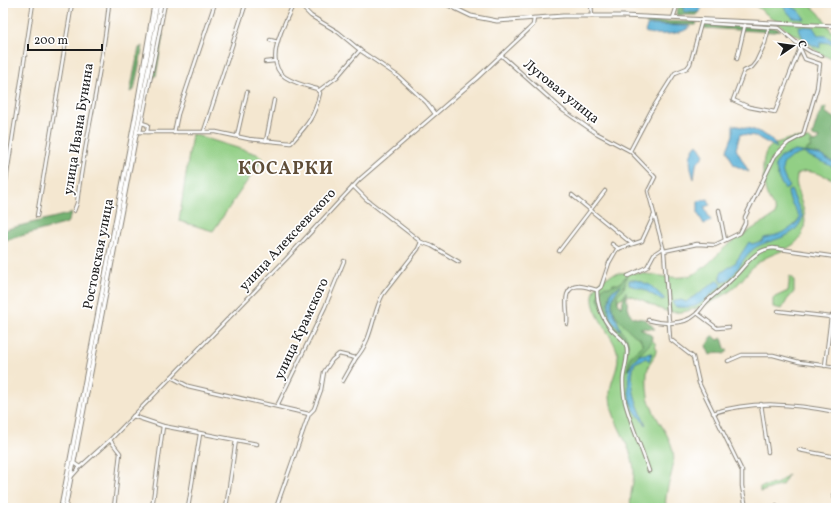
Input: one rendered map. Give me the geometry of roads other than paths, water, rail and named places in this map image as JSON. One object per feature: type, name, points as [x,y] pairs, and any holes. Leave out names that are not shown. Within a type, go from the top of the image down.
[{"type":"highway","name":"Ростовская улица","points":[[61,508],[137,132],[136,118],[157,3]]},
{"type":"highway","name":"Ростовская улица","points":[[65,508],[161,3]]},
{"type":"main road","points":[[444,3],[470,16],[497,21],[592,16],[673,18],[701,21],[836,26]]},
{"type":"street","points":[[3,200],[33,3]]},
{"type":"street","points":[[37,216],[72,3]]},
{"type":"street","name":"улица Ивана Бунина","points":[[74,211],[77,203],[90,112],[106,31],[109,3]]},
{"type":"street","points":[[136,118],[137,93],[154,3]]},
{"type":"street","points":[[137,132],[142,124],[165,3]]},
{"type":"street","points":[[174,132],[178,114],[215,3]]},
{"type":"street","points":[[204,131],[246,3]]},
{"type":"street","points":[[137,132],[204,131],[266,141],[291,143],[307,125],[315,113],[320,94],[317,89],[284,76],[275,61],[278,42],[294,3]]},
{"type":"street","points":[[298,3],[311,16],[338,32],[360,50],[398,76],[426,102],[435,114]]},
{"type":"street","points":[[591,3],[592,16]]},
{"type":"street","points":[[673,18],[678,3]]},
{"type":"street","name":"улица Алексеевского","points":[[71,477],[110,440],[286,259],[353,186],[502,56],[530,28],[534,18]]},
{"type":"street","points":[[630,152],[651,112],[675,74],[687,68],[690,64],[701,21],[781,29],[810,52],[822,56]]},
{"type":"street","points":[[737,59],[745,25]]},
{"type":"street","points":[[769,27],[761,52],[752,67],[744,71],[733,100],[749,107],[775,112],[800,48]]},
{"type":"street","points":[[270,40],[278,42]]},
{"type":"street","points":[[628,276],[647,267],[654,254],[664,249],[698,244],[715,245],[740,233],[745,223],[745,217],[775,156],[788,143],[803,135],[817,88],[820,64],[805,59],[798,44]]},
{"type":"street","points":[[318,91],[337,77],[360,50]]},
{"type":"street","name":"Луговая улица","points":[[502,56],[564,111],[596,133],[630,152],[655,177],[648,191],[664,249],[668,300],[667,322],[670,339],[692,357],[699,382],[713,413]]},
{"type":"street","points":[[265,62],[275,61]]},
{"type":"street","points":[[237,136],[247,92]]},
{"type":"street","points":[[266,141],[274,100]]},
{"type":"street","points":[[142,124],[148,125],[147,132]]},
{"type":"street","points":[[353,186],[366,199],[421,242],[432,246],[459,262]]},
{"type":"street","points":[[559,250],[605,191]]},
{"type":"street","points":[[572,195],[590,212],[631,243]]},
{"type":"street","points":[[719,210],[725,240]]},
{"type":"street","points":[[597,290],[601,287],[609,262],[619,248],[631,243],[642,241],[655,214]]},
{"type":"street","points":[[343,381],[370,336],[383,294],[418,249],[421,242]]},
{"type":"street","points":[[612,244],[619,248]]},
{"type":"street","points":[[648,320],[659,324],[685,321],[697,313],[704,304],[732,280],[755,254],[762,249],[773,248],[836,257]]},
{"type":"street","name":"улица Крамского","points":[[277,406],[325,307],[344,261]]},
{"type":"street","points":[[567,324],[566,296],[572,288],[578,286],[597,290]]},
{"type":"street","points":[[597,290],[598,307],[611,329],[623,339],[627,346],[622,380],[625,402],[650,472]]},
{"type":"street","points":[[825,366],[831,317],[834,312],[836,297]]},
{"type":"street","points":[[778,311],[831,317]]},
{"type":"street","points":[[697,313],[717,328],[729,328]]},
{"type":"street","points":[[276,508],[309,414],[316,406],[324,372],[332,360],[339,354],[356,358]]},
{"type":"street","points":[[728,361],[742,355],[772,355],[799,362],[836,367]]},
{"type":"street","points":[[171,377],[188,386],[309,414]]},
{"type":"street","points":[[761,404],[768,452]]},
{"type":"street","points":[[747,507],[742,486],[742,472],[713,413],[735,406],[761,404],[784,404],[836,412]]},
{"type":"street","points":[[133,416],[163,426],[257,444]]},
{"type":"street","points":[[152,508],[163,426]]},
{"type":"street","points":[[188,508],[200,434]]},
{"type":"street","points":[[110,440],[120,453],[114,508]]},
{"type":"street","points":[[226,508],[236,440]]},
{"type":"street","points":[[799,450],[836,457]]},
{"type":"street","points":[[74,463],[80,467]]},
{"type":"street","points":[[836,492],[833,495],[836,500]]},
{"type":"water","points":[[690,3],[703,3],[700,12],[684,12],[684,5]]},
{"type":"water","points":[[786,4],[798,10],[805,19],[793,18],[784,8]]},
{"type":"water","points":[[647,26],[690,26],[682,31],[669,34],[645,32]]},
{"type":"water","points":[[799,26],[813,27],[818,35],[826,36],[836,43],[836,46],[831,43],[820,42],[820,48],[812,45],[803,37],[799,30]]},
{"type":"water","points":[[733,125],[764,134],[777,148],[755,136],[740,134],[736,149],[749,172],[734,165],[727,150],[733,135]]},
{"type":"water","points":[[697,144],[704,155],[696,165],[694,179],[690,161],[692,152]]},
{"type":"water","points":[[795,151],[820,155],[832,162],[836,161],[836,170],[803,153],[789,159],[783,166],[783,175],[790,187],[785,189],[779,180],[775,165],[782,156]]},
{"type":"water","points":[[791,190],[803,217],[799,226],[786,236],[756,247],[746,256],[732,276],[723,283],[720,277],[721,273],[735,263],[749,242],[752,244],[762,241],[764,238],[784,232],[793,226],[800,218],[788,195],[788,191]]},
{"type":"water","points":[[708,199],[710,205],[704,207],[711,221],[704,224],[698,214],[698,201]]},
{"type":"water","points":[[629,280],[636,280],[650,285],[665,299],[661,300],[643,289],[629,285]]},
{"type":"water","points":[[718,280],[722,285],[705,300],[695,306],[676,307],[672,302],[681,300],[686,302]]},
{"type":"water","points":[[621,285],[613,298],[612,307],[621,330],[613,322],[609,313],[609,303],[611,292]]},
{"type":"water","points":[[652,353],[649,361],[646,358],[635,363],[632,379],[634,395],[646,425],[634,410],[630,397],[628,381],[631,365],[635,359],[640,355]]},
{"type":"district","name":"КОСАРКИ","points":[[286,169]]}]
